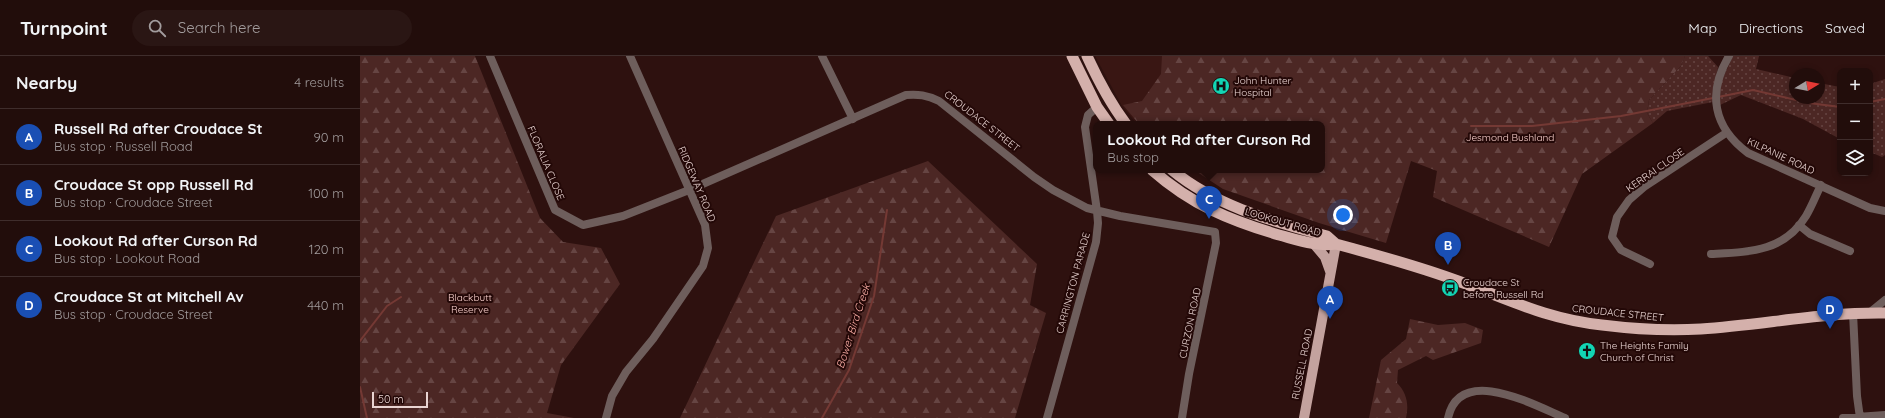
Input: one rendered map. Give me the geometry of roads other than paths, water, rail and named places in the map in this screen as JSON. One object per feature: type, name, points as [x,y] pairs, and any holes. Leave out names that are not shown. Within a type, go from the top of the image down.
[{"type":"highway","points":[[1072,56],[1097,107],[1107,121]]},
{"type":"highway","points":[[1086,56],[1103,90],[1124,121]]},
{"type":"highway","name":"LOOKOUT ROAD","points":[[1155,173],[1170,186],[1194,202],[1219,214],[1257,228],[1314,244],[1323,246],[1336,244]]},
{"type":"highway","name":"LOOKOUT ROAD","points":[[1176,173],[1207,194],[1238,209],[1327,236],[1336,244]]},
{"type":"highway","name":"CROUDACE STREET","points":[[1336,244],[1410,264],[1458,281],[1535,312],[1570,321],[1673,330],[1700,329],[1853,313],[1885,313]]},
{"type":"main road","points":[[1314,244],[1325,257],[1330,273]]},
{"type":"main road","name":"RUSSELL ROAD","points":[[1304,418],[1336,244]]},
{"type":"street","name":"FLORALIA CLOSE","points":[[490,56],[555,210],[583,225],[623,216]]},
{"type":"street","name":"RIDGEWAY ROAD","points":[[606,418],[612,396],[626,372],[652,340],[703,266],[708,248],[705,225],[630,56]]},
{"type":"street","points":[[822,56],[853,119]]},
{"type":"street","name":"KILPANIE ROAD","points":[[1729,56],[1722,69],[1716,90],[1718,113],[1726,133],[1748,153],[1870,208],[1885,211]]},
{"type":"street","name":"CROUDACE STREET","points":[[623,216],[689,190],[906,95],[929,96],[939,101],[1041,182],[1076,203],[1097,211],[1215,232]]},
{"type":"street","name":"CARRINGTON PARADE","points":[[1047,418],[1096,242],[1098,223],[1097,211],[1085,127],[1088,115],[1097,107]]},
{"type":"street","name":"KERRAI CLOSE","points":[[1650,264],[1621,250],[1612,237],[1617,217],[1629,200],[1644,187],[1726,133]]},
{"type":"street","points":[[1711,254],[1759,250],[1791,234],[1806,216],[1821,185]]},
{"type":"street","points":[[1799,225],[1810,234],[1850,251]]},
{"type":"street","name":"CURZON ROAD","points":[[1182,418],[1189,374],[1216,243],[1215,232]]},
{"type":"street","points":[[1869,313],[1885,300]]},
{"type":"street","points":[[1853,313],[1860,417]]},
{"type":"street","points":[[1448,418],[1452,407],[1460,397],[1472,391],[1481,390],[1513,397],[1565,418]]},
{"type":"street","points":[[1843,418],[1885,415]]},
{"type":"waterway","points":[[1718,97],[1753,90],[1809,103],[1837,107]]},
{"type":"waterway","points":[[1471,126],[1532,126],[1621,116],[1713,98]]},
{"type":"waterway","points":[[1873,101],[1885,99]]},
{"type":"waterway","name":"Bower Bird Creek","points":[[822,418],[849,370],[874,296],[887,210]]},
{"type":"waterway","points":[[360,341],[387,306],[401,297]]},
{"type":"waterway","points":[[360,387],[367,418]]},
{"type":"place","name":"John Hunter Hospital","points":[[1221,86]]},
{"type":"place","name":"Lookout Rd after Curson Rd","points":[[1209,219]]},
{"type":"place","name":"Croudace St opp Russell Rd","points":[[1448,265]]},
{"type":"place","name":"Croudace St before Russell Rd","points":[[1450,288]]},
{"type":"place","name":"Russell Rd after Croudace St","points":[[1330,319]]},
{"type":"place","name":"Croudace St at Mitchell Av","points":[[1830,329]]},
{"type":"place","name":"The Heights Family Church of Christ","points":[[1587,351]]},
{"type":"park label","name":"Jesmond Bushland","points":[[1510,137]]},
{"type":"park label","name":"Blackbutt Reserve","points":[[470,302]]}]
